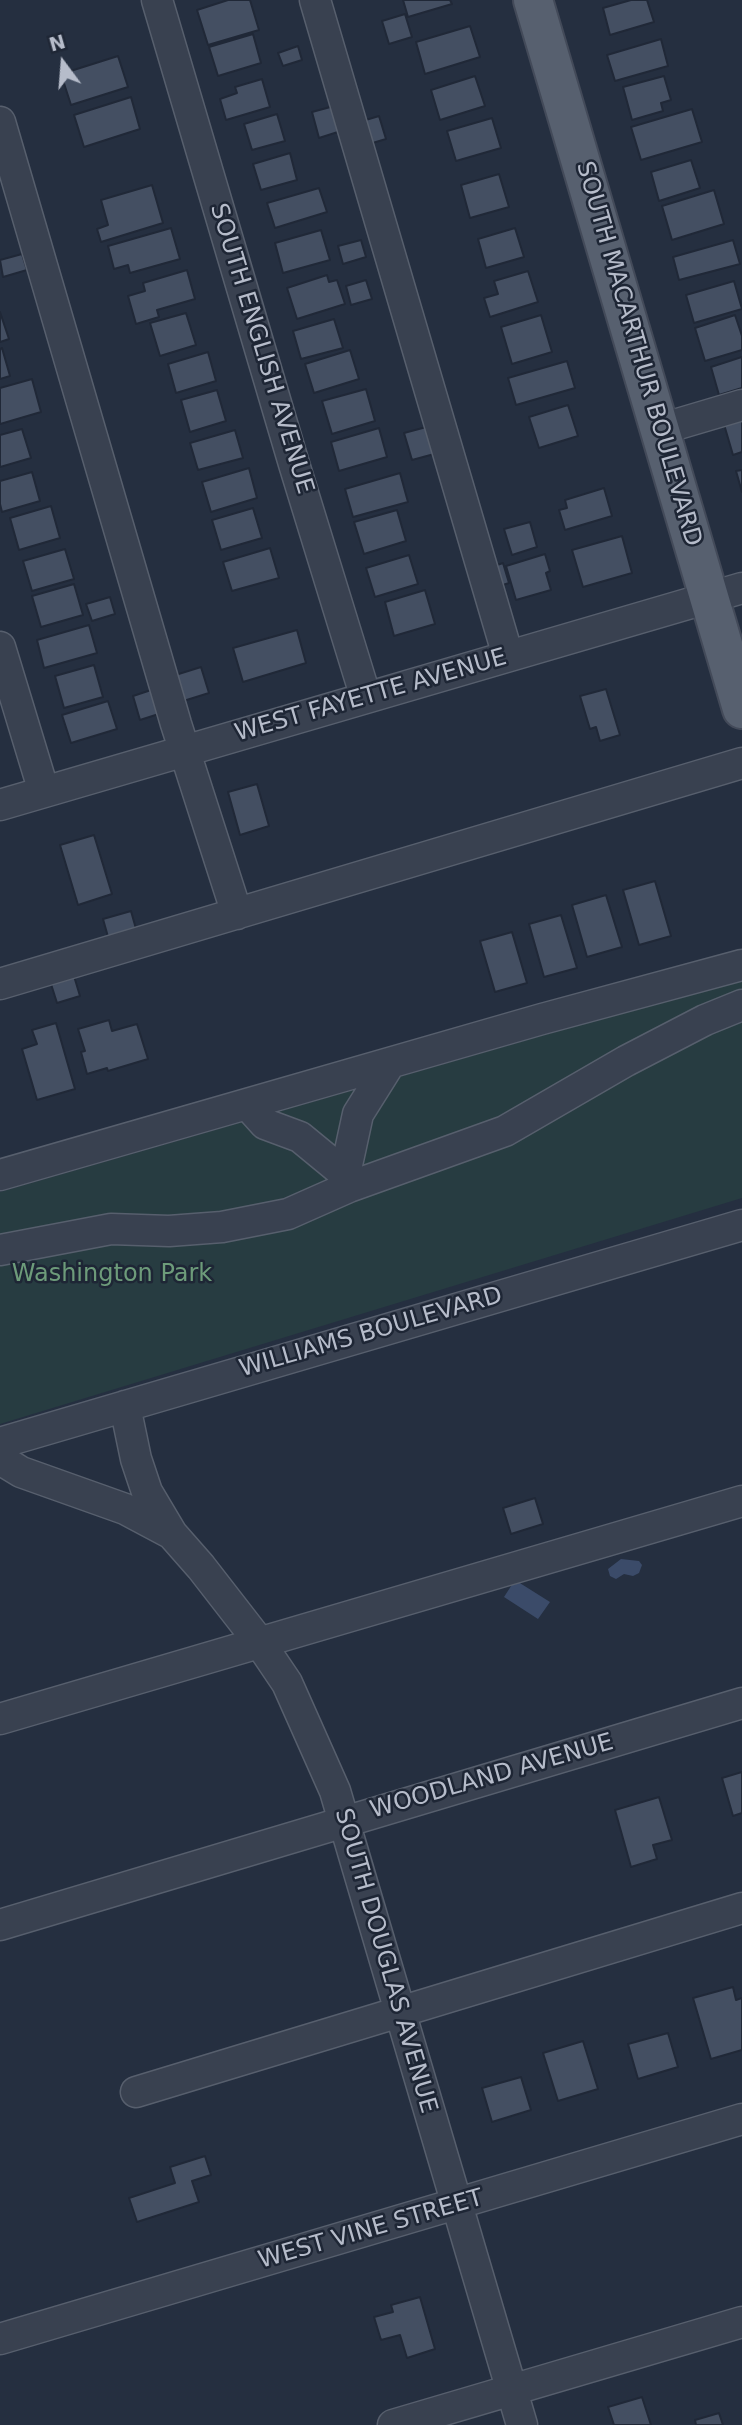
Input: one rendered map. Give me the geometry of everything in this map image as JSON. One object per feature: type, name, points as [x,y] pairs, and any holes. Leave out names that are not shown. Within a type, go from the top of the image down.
[{"type":"main road","name":"SOUTH MACARTHUR BOULEVARD","points":[[533,0],[661,429],[725,593],[742,709]]},
{"type":"street","name":"SOUTH ENGLISH AVENUE","points":[[157,0],[366,698]]},
{"type":"street","points":[[315,0],[508,656]]},
{"type":"street","points":[[0,122],[185,751],[237,914]]},
{"type":"street","points":[[661,429],[742,405]]},
{"type":"street","name":"WEST FAYETTE AVENUE","points":[[0,806],[725,593]]},
{"type":"street","points":[[0,647],[44,792]]},
{"type":"street","points":[[0,984],[742,763]]},
{"type":"street","points":[[0,1175],[742,965]]},
{"type":"street","points":[[0,1250],[111,1229],[169,1231],[222,1227],[288,1214],[347,1180],[505,1131],[626,1061],[705,1020],[742,1005]]},
{"type":"street","points":[[347,1180],[358,1114],[390,1063]]},
{"type":"street","points":[[247,1104],[265,1124],[300,1137],[347,1180]]},
{"type":"street","name":"WILLIAMS BOULEVARD","points":[[0,1443],[742,1225]]},
{"type":"street","name":"SOUTH DOUGLAS AVENUE","points":[[125,1406],[136,1459],[147,1492],[172,1534],[260,1643],[287,1683],[335,1791],[522,2425]]},
{"type":"street","name":"SOUTH DOUGLAS AVENUE","points":[[0,1459],[21,1472],[125,1509],[172,1534]]},
{"type":"street","points":[[0,1719],[742,1501]]},
{"type":"street","name":"WOODLAND AVENUE","points":[[0,1924],[742,1703]]},
{"type":"street","points":[[136,2092],[401,2014],[742,1908]]},
{"type":"street","name":"WEST VINE STREET","points":[[0,2339],[742,2119]]},
{"type":"street","points":[[393,2425],[742,2322]]},
{"type":"green space","name":"Washington Park","points":[[742,978],[742,1198],[0,1424],[0,1192]]},
{"type":"water","points":[[621,1559],[639,1561],[642,1565],[639,1573],[633,1576],[624,1574],[616,1579],[610,1576],[608,1569]]},
{"type":"water","points":[[515,1580],[550,1602],[538,1619],[504,1597]]},
{"type":"building","points":[[228,0],[250,0],[259,30],[208,45],[197,10]]},
{"type":"building","points":[[403,0],[450,0],[452,4],[408,17]]},
{"type":"building","points":[[631,0],[647,0],[654,22],[610,35],[603,8]]},
{"type":"building","points":[[405,14],[412,37],[389,44],[382,21]]},
{"type":"building","points":[[470,26],[480,57],[425,74],[416,42]]},
{"type":"building","points":[[253,34],[261,63],[218,76],[209,47]]},
{"type":"building","points":[[661,39],[668,66],[615,81],[607,55]]},
{"type":"building","points":[[298,46],[302,60],[283,66],[278,53]]},
{"type":"building","points":[[118,56],[128,87],[71,105],[61,74]]},
{"type":"building","points":[[475,76],[485,106],[440,120],[431,90]]},
{"type":"building","points":[[664,76],[671,100],[661,103],[663,111],[632,120],[623,87]]},
{"type":"building","points":[[262,79],[270,107],[226,120],[220,99],[237,93],[235,87]]},
{"type":"building","points":[[131,97],[140,129],[84,147],[74,115]]},
{"type":"building","points":[[334,106],[341,131],[319,138],[312,112]]},
{"type":"building","points":[[692,109],[702,142],[641,160],[631,127]]},
{"type":"building","points":[[277,114],[285,141],[252,150],[244,124]]},
{"type":"building","points":[[379,116],[386,139],[366,145],[359,122]]},
{"type":"building","points":[[492,118],[501,148],[456,161],[447,131]]},
{"type":"building","points":[[290,153],[297,180],[261,190],[253,164]]},
{"type":"building","points":[[691,160],[700,188],[659,201],[651,172]]},
{"type":"building","points":[[499,174],[509,207],[470,218],[461,185]]},
{"type":"building","points":[[152,185],[163,223],[101,242],[97,229],[108,225],[101,200]]},
{"type":"building","points":[[319,188],[327,212],[275,228],[267,203]]},
{"type":"building","points":[[714,190],[724,224],[672,240],[662,206]]},
{"type":"building","points":[[171,228],[180,259],[130,273],[128,265],[114,269],[108,246]]},
{"type":"building","points":[[515,228],[524,257],[486,268],[478,239]]},
{"type":"building","points":[[321,230],[330,260],[283,273],[275,243]]},
{"type":"building","points":[[361,240],[366,257],[343,264],[338,246]]},
{"type":"building","points":[[733,240],[740,264],[679,280],[673,257]]},
{"type":"building","points":[[22,254],[27,270],[3,277],[0,260]]},
{"type":"building","points":[[187,270],[195,299],[157,310],[159,317],[136,324],[128,296],[145,291],[143,283]]},
{"type":"building","points":[[528,271],[538,302],[490,317],[484,298],[498,294],[494,281]]},
{"type":"building","points":[[327,275],[329,282],[337,280],[345,304],[297,319],[287,288]]},
{"type":"building","points":[[366,280],[372,299],[351,305],[346,286]]},
{"type":"building","points":[[734,281],[742,309],[694,323],[686,295]]},
{"type":"building","points":[[0,312],[9,339],[0,342]]},
{"type":"building","points":[[186,313],[196,345],[160,356],[150,323]]},
{"type":"building","points":[[541,315],[552,352],[512,364],[501,327]]},
{"type":"building","points":[[735,315],[742,336],[742,350],[705,361],[695,328]]},
{"type":"building","points":[[334,319],[343,348],[301,359],[293,331]]},
{"type":"building","points":[[2,348],[10,376],[0,379],[0,349]]},
{"type":"building","points":[[350,350],[359,379],[314,393],[305,364]]},
{"type":"building","points":[[208,352],[216,381],[176,393],[168,364]]},
{"type":"building","points":[[742,357],[742,388],[719,395],[711,367]]},
{"type":"building","points":[[567,361],[575,388],[516,405],[508,378]]},
{"type":"building","points":[[32,379],[41,412],[0,424],[0,388]]},
{"type":"building","points":[[366,389],[375,421],[332,434],[322,401]]},
{"type":"building","points":[[217,390],[226,421],[190,432],[181,400]]},
{"type":"building","points":[[568,405],[578,436],[539,448],[529,417]]},
{"type":"building","points":[[742,416],[742,452],[733,455],[723,421]]},
{"type":"building","points":[[430,426],[438,453],[412,460],[404,433]]},
{"type":"building","points":[[379,428],[387,457],[339,471],[331,442]]},
{"type":"building","points":[[22,429],[31,458],[0,467],[0,435]]},
{"type":"building","points":[[235,430],[243,458],[198,470],[190,443]]},
{"type":"building","points":[[249,468],[257,498],[211,512],[202,482]]},
{"type":"building","points":[[742,470],[742,492],[736,471]]},
{"type":"building","points":[[32,472],[40,501],[2,512],[0,481]]},
{"type":"building","points":[[400,473],[408,502],[353,517],[345,489]]},
{"type":"building","points":[[604,488],[612,516],[565,530],[559,510],[567,508],[565,500]]},
{"type":"building","points":[[51,506],[60,538],[19,550],[10,518]]},
{"type":"building","points":[[253,508],[262,538],[221,550],[212,520]]},
{"type":"building","points":[[397,510],[406,541],[364,554],[354,522]]},
{"type":"building","points":[[530,522],[537,547],[512,555],[504,529]]},
{"type":"building","points":[[622,536],[632,573],[583,587],[572,550]]},
{"type":"building","points":[[270,548],[279,578],[232,591],[223,562]]},
{"type":"building","points":[[65,549],[74,579],[32,591],[23,561]]},
{"type":"building","points":[[545,554],[550,571],[546,573],[551,590],[516,600],[506,566]]},
{"type":"building","points":[[409,555],[418,584],[375,597],[366,568]]},
{"type":"building","points":[[503,563],[509,583],[494,588],[488,568]]},
{"type":"building","points":[[74,584],[83,615],[41,627],[32,596]]},
{"type":"building","points":[[425,590],[435,624],[394,636],[385,602]]},
{"type":"building","points":[[110,597],[115,614],[92,621],[86,604]]},
{"type":"building","points":[[89,625],[97,653],[44,668],[37,640]]},
{"type":"building","points":[[297,630],[306,663],[243,682],[233,648]]},
{"type":"building","points":[[94,665],[103,697],[64,708],[55,676]]},
{"type":"building","points":[[201,667],[209,693],[177,703],[169,677]]},
{"type":"building","points":[[157,688],[165,712],[140,720],[133,696]]},
{"type":"building","points":[[606,689],[620,735],[600,741],[596,727],[590,729],[580,696]]},
{"type":"building","points":[[108,701],[117,729],[71,743],[62,715]]},
{"type":"building","points":[[257,784],[269,826],[240,835],[228,792]]},
{"type":"building","points":[[94,835],[112,894],[78,905],[60,845]]},
{"type":"building","points":[[655,881],[671,936],[639,945],[623,890]]},
{"type":"building","points":[[606,895],[622,947],[587,957],[572,905]]},
{"type":"building","points":[[131,911],[138,936],[110,944],[103,919]]},
{"type":"building","points":[[561,915],[577,968],[544,977],[529,924]]},
{"type":"building","points":[[512,932],[527,983],[495,992],[480,941]]},
{"type":"building","points":[[74,976],[80,996],[57,1003],[51,984]]},
{"type":"building","points":[[109,1020],[112,1031],[137,1024],[148,1059],[108,1071],[107,1068],[87,1074],[81,1052],[85,1051],[78,1029]]},
{"type":"building","points":[[56,1023],[75,1089],[37,1100],[22,1049],[37,1044],[32,1030]]},
{"type":"building","points":[[535,1498],[543,1524],[511,1534],[503,1508]]},
{"type":"building","points":[[742,1772],[742,1813],[733,1816],[722,1778]]},
{"type":"building","points":[[659,1797],[672,1840],[653,1845],[657,1859],[631,1867],[615,1810]]},
{"type":"building","points":[[733,1987],[736,2000],[742,1998],[742,2050],[711,2059],[693,1998]]},
{"type":"building","points":[[668,2033],[678,2067],[638,2079],[628,2044]]},
{"type":"building","points":[[583,2041],[598,2089],[558,2101],[543,2053]]},
{"type":"building","points":[[521,2077],[531,2110],[492,2122],[482,2088]]},
{"type":"building","points":[[205,2156],[211,2175],[192,2181],[199,2202],[137,2222],[129,2198],[175,2183],[170,2167]]},
{"type":"building","points":[[420,2297],[435,2349],[407,2358],[400,2335],[381,2340],[374,2317],[393,2312],[391,2305]]},
{"type":"building","points":[[642,2397],[651,2425],[614,2425],[608,2407]]},
{"type":"building","points":[[719,2413],[723,2425],[696,2425],[695,2420]]}]
